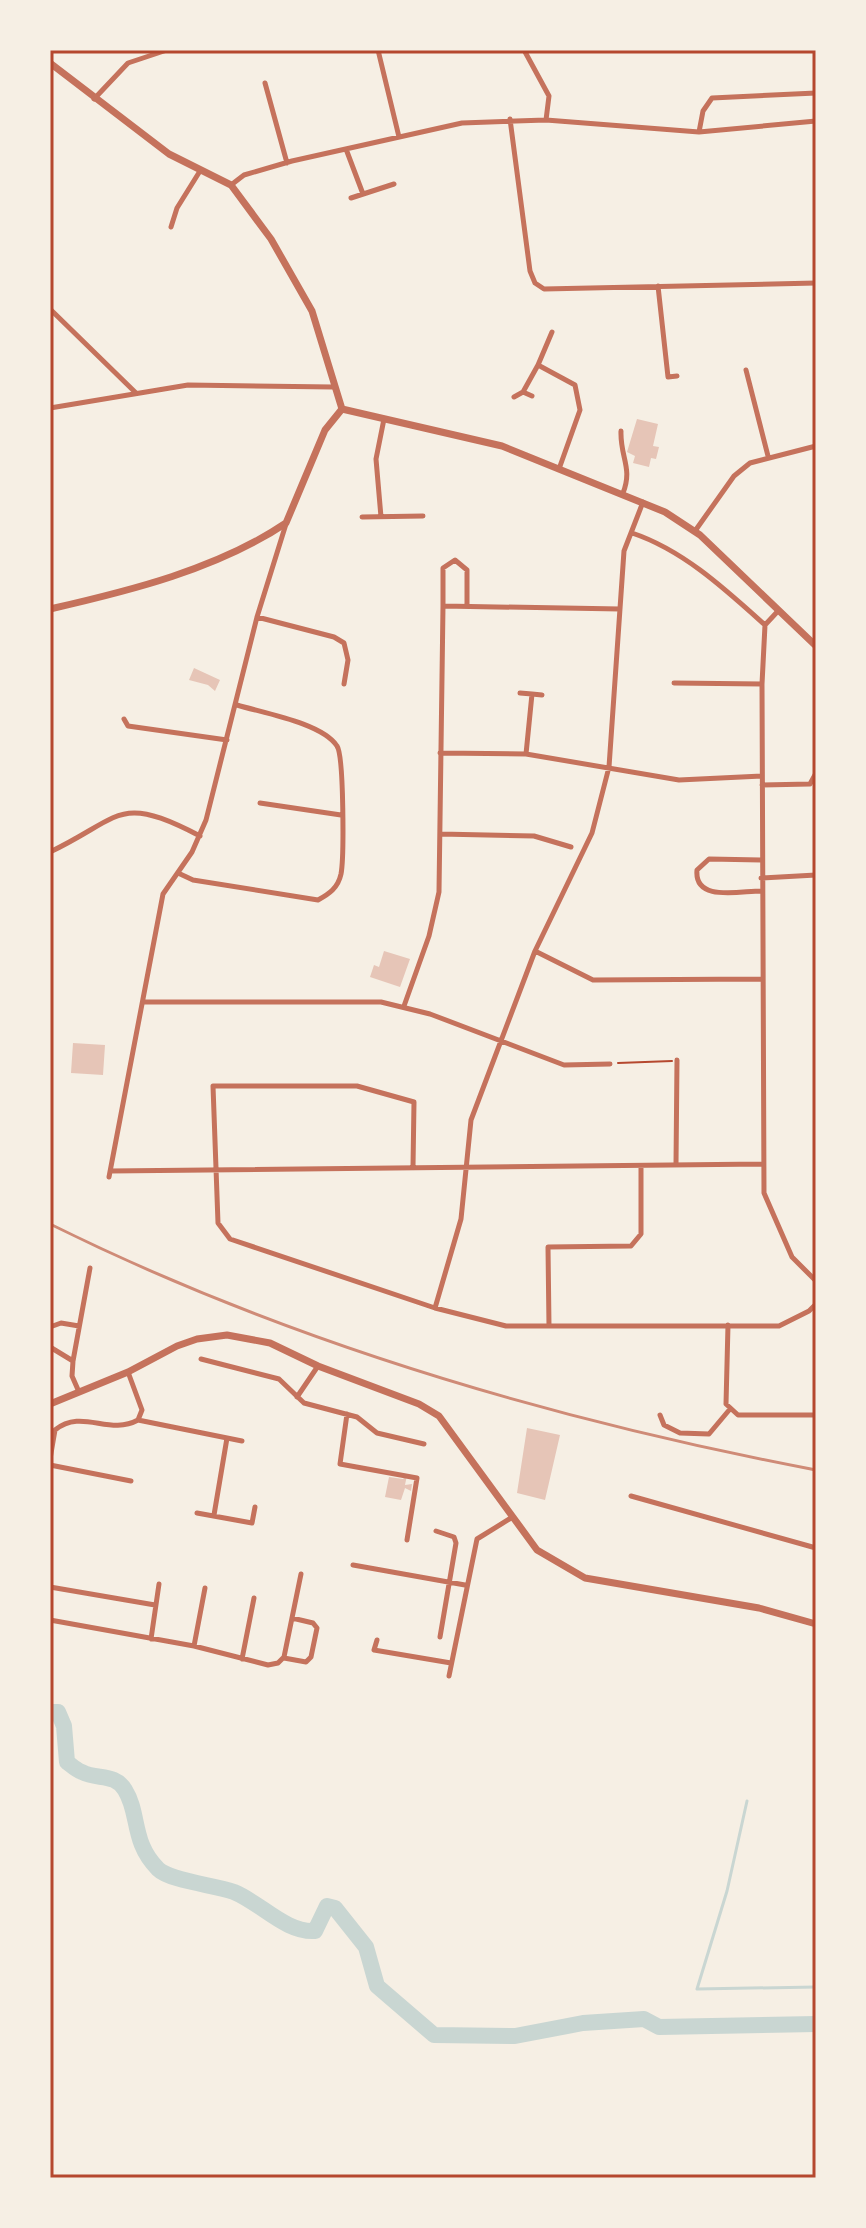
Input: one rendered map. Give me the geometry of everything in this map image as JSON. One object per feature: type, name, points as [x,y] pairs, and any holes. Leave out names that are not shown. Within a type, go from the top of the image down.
[{"type":"street","points":[[93,99],[128,63],[167,50]]},
{"type":"street","points":[[378,50],[399,137]]},
{"type":"street","points":[[524,50],[549,96],[546,120]]},
{"type":"street","points":[[50,63],[93,99],[169,154],[231,185],[271,239],[312,311],[342,409]]},
{"type":"street","points":[[265,83],[287,163]]},
{"type":"street","points":[[699,132],[703,111],[712,98],[816,93]]},
{"type":"street","points":[[510,119],[530,271],[535,283],[544,289],[816,283]]},
{"type":"street","points":[[231,185],[244,175],[287,163],[462,123],[546,120],[699,132],[816,121]]},
{"type":"street","points":[[346,149],[363,194]]},
{"type":"street","points":[[171,227],[177,208],[200,171]]},
{"type":"street","points":[[351,198],[394,184]]},
{"type":"street","points":[[658,286],[668,377],[677,376]]},
{"type":"street","points":[[50,309],[137,394]]},
{"type":"street","points":[[514,397],[523,392],[552,332]]},
{"type":"street","points":[[538,365],[568,378],[575,385],[579,400],[580,410],[559,469]]},
{"type":"street","points":[[746,370],[768,456]]},
{"type":"street","points":[[50,408],[188,385],[333,387]]},
{"type":"street","points":[[523,392],[532,396]]},
{"type":"street","points":[[342,409],[502,446],[643,502],[695,531],[816,646]]},
{"type":"street","points":[[342,409],[325,430],[286,523],[257,617],[237,705],[200,836],[163,894],[109,1174],[465,1166],[763,1164]]},
{"type":"street","points":[[381,517],[376,459],[384,418]]},
{"type":"street","points":[[621,431],[621,445],[630,476],[623,493]]},
{"type":"street","points":[[695,531],[734,476],[750,463],[816,446]]},
{"type":"street","points":[[435,1308],[461,1219],[471,1120],[499,1038],[535,951],[592,833],[609,767],[624,551],[643,502]]},
{"type":"street","points":[[362,517],[423,516]]},
{"type":"street","points":[[50,609],[116,594],[221,557],[286,523]]},
{"type":"street","points":[[632,533],[657,542],[696,568],[765,625]]},
{"type":"street","points":[[404,1006],[429,936],[439,892],[443,568],[455,560],[467,570],[467,606]]},
{"type":"street","points":[[443,606],[620,609]]},
{"type":"street","points":[[778,611],[765,625],[762,684],[764,1193],[792,1257],[816,1281]]},
{"type":"street","points":[[257,617],[344,643],[348,660],[344,684]]},
{"type":"street","points":[[674,683],[762,684]]},
{"type":"street","points":[[520,693],[542,695]]},
{"type":"street","points":[[526,754],[532,694]]},
{"type":"street","points":[[178,873],[193,880],[318,900],[333,892],[341,874],[343,766],[339,747],[323,732],[237,705]]},
{"type":"street","points":[[124,719],[128,726],[227,740]]},
{"type":"street","points":[[440,753],[526,754],[679,780],[762,776]]},
{"type":"street","points":[[762,785],[810,784],[816,773]]},
{"type":"street","points":[[260,803],[341,815]]},
{"type":"street","points":[[50,852],[115,815],[135,810],[149,812],[200,836]]},
{"type":"street","points":[[440,834],[534,836],[571,847]]},
{"type":"street","points":[[761,860],[709,859],[697,870],[700,887],[708,891],[761,891]]},
{"type":"street","points":[[761,878],[816,875]]},
{"type":"street","points":[[535,951],[593,980],[761,979]]},
{"type":"street","points":[[143,1002],[381,1002],[404,1006],[499,1038],[564,1065],[610,1064]]},
{"type":"street","points":[[676,1164],[677,1060]]},
{"type":"street","points":[[413,1167],[414,1102],[357,1086],[213,1086],[218,1223],[230,1239],[435,1308],[506,1326],[779,1326],[809,1311],[816,1304]]},
{"type":"street","points":[[549,1326],[548,1247],[631,1246],[641,1234],[641,1166]]},
{"type":"street","points":[[80,1394],[72,1376],[73,1361],[90,1268]]},
{"type":"street","points":[[50,1327],[61,1323],[79,1326]]},
{"type":"street","points":[[728,1325],[726,1404],[738,1415],[816,1415]]},
{"type":"street","points":[[50,1404],[80,1394],[197,1339],[227,1335],[270,1343],[318,1366],[419,1404],[439,1416],[537,1550],[585,1578],[759,1608],[816,1624]]},
{"type":"street","points":[[50,1347],[73,1361]]},
{"type":"street","points":[[201,1359],[279,1379],[304,1403],[368,1422],[377,1433],[424,1444]]},
{"type":"street","points":[[297,1397],[318,1366]]},
{"type":"street","points":[[128,1372],[142,1410],[138,1420]]},
{"type":"street","points":[[660,1415],[664,1425],[680,1433],[709,1434],[730,1408]]},
{"type":"street","points":[[347,1414],[340,1464],[417,1478],[407,1540]]},
{"type":"street","points":[[131,1481],[50,1462],[55,1430],[69,1421],[80,1419],[117,1428],[138,1420],[242,1441]]},
{"type":"street","points":[[214,1515],[227,1438]]},
{"type":"street","points":[[631,1496],[816,1548]]},
{"type":"street","points":[[197,1513],[252,1523],[255,1507]]},
{"type":"street","points":[[449,1676],[465,1585],[477,1539],[511,1518]]},
{"type":"street","points":[[436,1531],[454,1537],[456,1543],[440,1637]]},
{"type":"street","points":[[353,1565],[465,1585]]},
{"type":"street","points":[[284,1657],[301,1574]]},
{"type":"street","points":[[151,1639],[159,1584]]},
{"type":"street","points":[[50,1587],[155,1605]]},
{"type":"street","points":[[194,1646],[205,1588]]},
{"type":"street","points":[[242,1659],[254,1598]]},
{"type":"street","points":[[50,1620],[194,1646],[268,1665],[284,1657],[306,1662],[311,1657],[317,1628],[313,1623],[292,1618]]},
{"type":"street","points":[[377,1640],[373,1653],[451,1663]]},
{"type":"path","points":[[610,1064],[677,1060]]},
{"type":"building","points":[[637,419],[658,424],[653,446],[659,447],[656,459],[651,458],[649,467],[633,463],[635,456],[627,452]]},
{"type":"building","points":[[194,668],[220,680],[215,691],[208,685],[189,680]]},
{"type":"building","points":[[384,951],[410,959],[400,987],[370,977],[374,965],[379,967]]},
{"type":"building","points":[[73,1043],[105,1045],[103,1075],[71,1073]]},
{"type":"building","points":[[527,1428],[560,1435],[545,1500],[517,1493]]},
{"type":"building","points":[[407,1475],[405,1485],[412,1484],[411,1491],[405,1488],[401,1500],[385,1497],[389,1477],[403,1479]]},
{"type":"waterway","points":[[50,1712],[58,1712],[64,1726],[67,1762],[88,1774],[116,1781],[125,1790],[144,1849],[158,1869],[172,1877],[234,1892],[284,1922],[304,1930],[315,1931],[327,1906],[335,1908],[366,1947],[377,1986],[434,2035],[515,2036],[583,2023],[644,2019],[659,2027],[816,2024]]},
{"type":"waterway","points":[[747,1801],[727,1891],[697,1989],[816,1987]]},
{"type":"railway","points":[[50,1224],[234,1306],[425,1373],[620,1427],[816,1470]]}]
